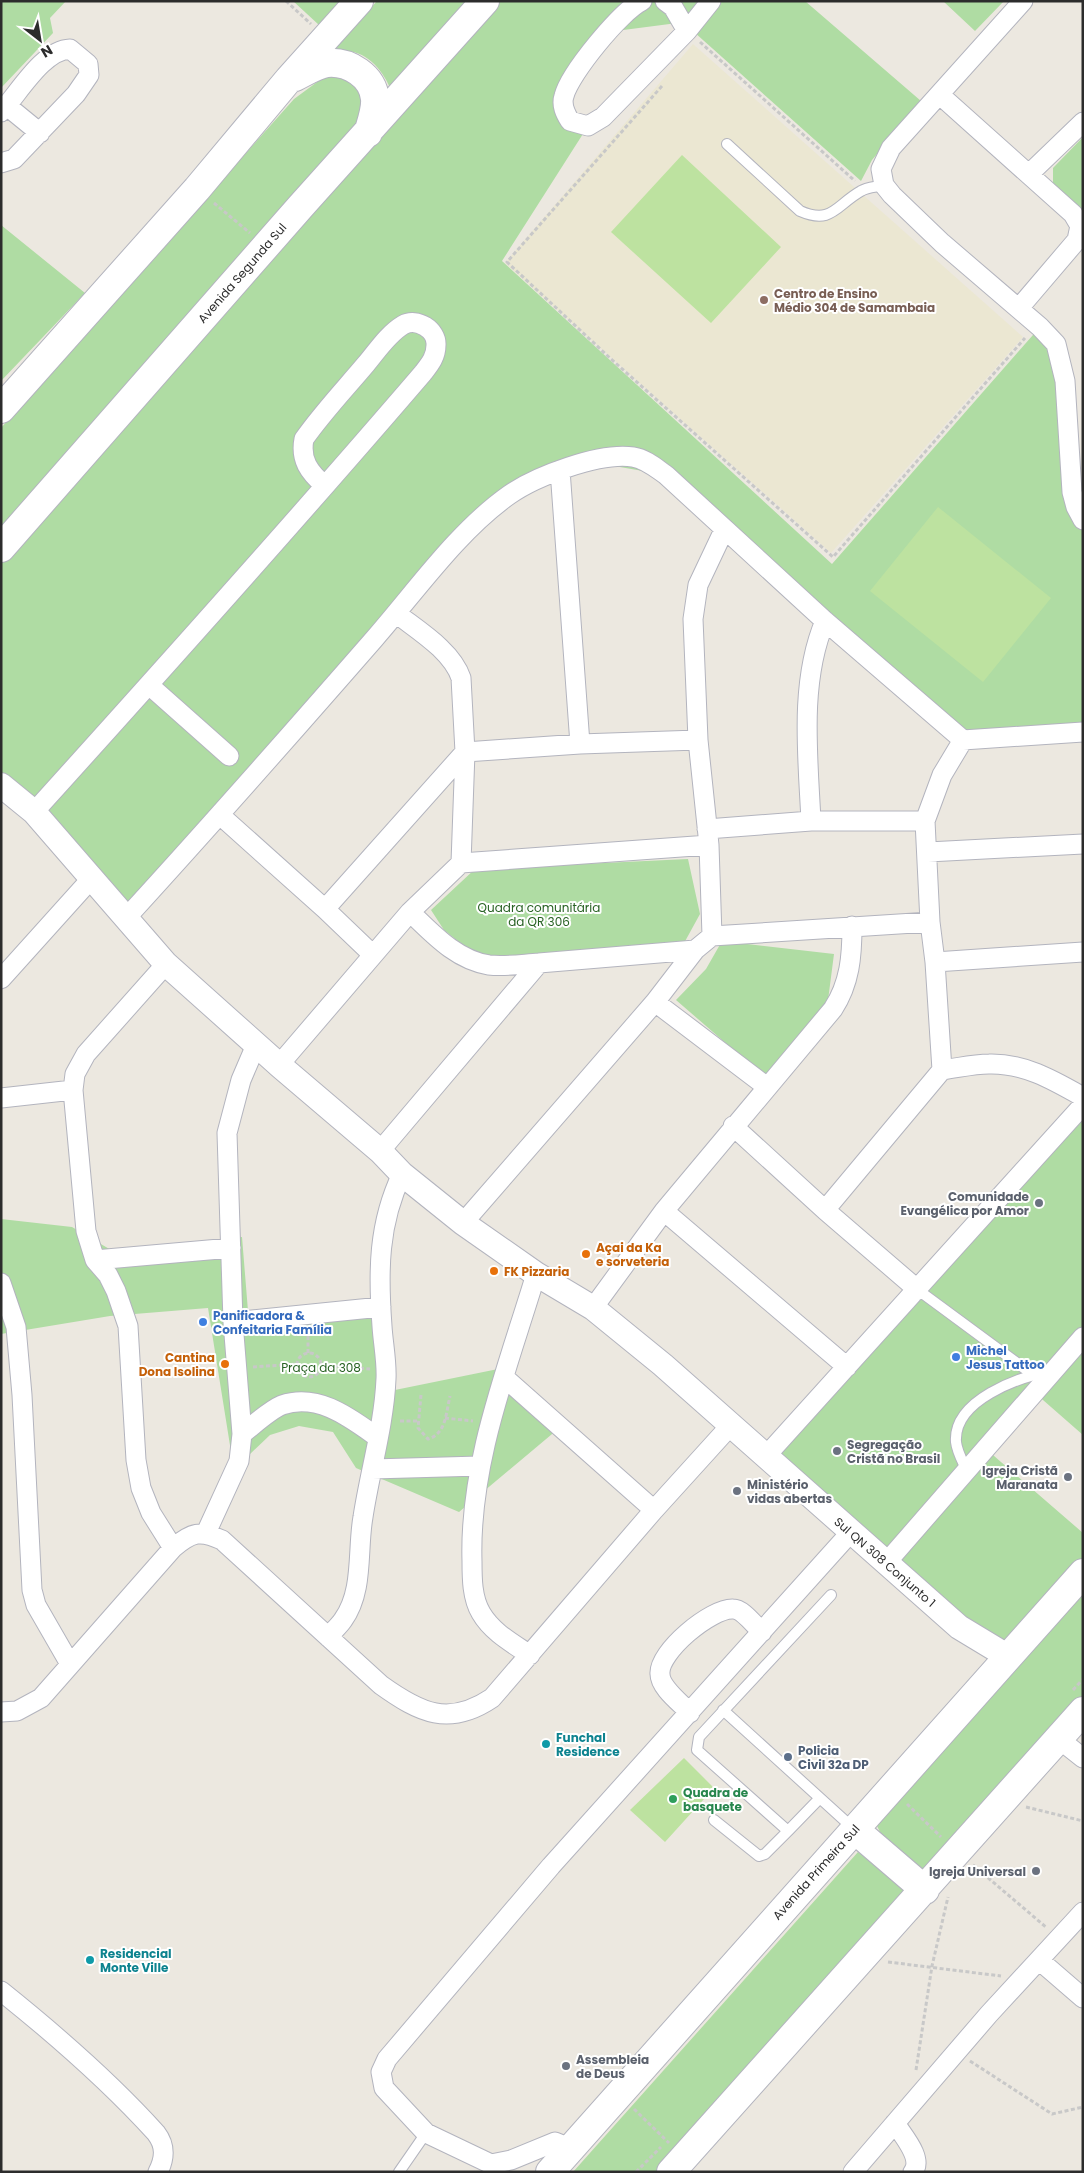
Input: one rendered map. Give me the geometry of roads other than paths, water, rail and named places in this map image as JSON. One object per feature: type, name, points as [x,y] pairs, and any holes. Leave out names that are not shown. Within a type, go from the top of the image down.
[{"type":"main road","points":[[1,408],[197,189],[289,79],[358,1]]},
{"type":"main road","name":"Avenida Segunda Sul","points":[[1,548],[266,246],[485,1]]},
{"type":"main road","points":[[289,79],[326,63],[349,66],[355,69],[368,82],[375,97],[374,114],[368,133]]},
{"type":"main road","name":"Avenida Primeira Sul","points":[[550,2172],[1000,1663],[1083,1573]]},
{"type":"main road","points":[[677,2165],[862,1960],[937,1890],[958,1852],[1083,1711]]},
{"type":"main road","points":[[854,1829],[937,1890]]},
{"type":"street","points":[[642,1],[627,12],[608,32],[577,70],[568,85],[563,104],[570,121],[588,126],[603,117],[687,30],[711,1]]},
{"type":"street","points":[[665,1],[673,7],[687,30]]},
{"type":"street","points":[[1023,1],[891,148],[882,169],[884,185],[942,243],[1019,308],[1053,340],[1060,354],[1065,382],[1072,492],[1076,507],[1083,520]]},
{"type":"street","points":[[1,163],[14,159],[40,133],[76,94],[89,75],[88,64],[70,49],[55,53],[37,69],[4,109],[40,133]]},
{"type":"street","points":[[940,95],[1073,214],[1080,226],[1080,234],[1077,240],[1019,308]]},
{"type":"street","points":[[1029,174],[1083,122]]},
{"type":"street","points":[[34,812],[325,486],[433,360],[436,343],[433,334],[424,326],[415,322],[404,325],[386,340],[304,438],[302,451],[306,465],[312,474],[325,486]]},
{"type":"street","points":[[127,916],[220,815],[450,551],[492,508],[534,480],[560,470],[592,462],[634,457],[649,463],[666,475],[825,621],[963,740],[1083,732]]},
{"type":"street","points":[[560,470],[580,744]]},
{"type":"street","points":[[712,936],[708,837],[698,740],[693,618],[698,585],[724,530]]},
{"type":"street","points":[[397,614],[426,636],[458,668],[463,690],[465,752],[462,863]]},
{"type":"street","points":[[811,821],[808,703],[813,661],[825,621]]},
{"type":"street","points":[[149,685],[230,756]]},
{"type":"street","points":[[325,909],[465,752],[580,744],[698,740]]},
{"type":"street","points":[[942,1070],[935,962],[930,922],[925,821],[942,775],[963,740]]},
{"type":"street","name":"Sul QN 308 Conjunto 1","points":[[1,785],[34,812],[127,916],[166,964],[256,1045],[380,1151],[402,1174],[463,1223],[536,1274],[593,1308],[731,1425],[1000,1663]]},
{"type":"street","points":[[220,815],[372,954]]},
{"type":"street","points":[[279,1065],[372,954],[410,912],[462,863],[708,837],[811,821],[925,821]]},
{"type":"street","points":[[928,852],[1083,844]]},
{"type":"street","points":[[1,979],[92,879]]},
{"type":"street","points":[[410,912],[440,940],[474,961],[490,965],[539,963],[695,950]]},
{"type":"street","points":[[463,1223],[655,1002],[695,950],[712,936],[930,922]]},
{"type":"street","points":[[593,1308],[664,1211],[842,996],[852,958],[852,926]]},
{"type":"street","points":[[935,962],[1083,952]]},
{"type":"street","points":[[380,1151],[539,963]]},
{"type":"street","points":[[166,964],[86,1054],[76,1074],[73,1090],[86,1231],[95,1260],[108,1274],[128,1326],[136,1460],[141,1488],[152,1513],[173,1548]]},
{"type":"street","points":[[655,1002],[767,1087]]},
{"type":"street","points":[[206,1533],[239,1461],[242,1434],[233,1322],[227,1133],[241,1080],[256,1045]]},
{"type":"street","points":[[825,1210],[942,1070],[989,1064],[1026,1069],[1045,1075],[1083,1097]]},
{"type":"street","points":[[1,1098],[73,1090]]},
{"type":"street","points":[[766,1456],[918,1290],[1083,1105]]},
{"type":"street","points":[[734,1126],[825,1210],[918,1290]]},
{"type":"street","points":[[328,1637],[344,1620],[353,1601],[359,1565],[362,1518],[383,1408],[386,1377],[381,1308],[382,1232],[394,1192],[402,1174]]},
{"type":"street","points":[[664,1211],[847,1367]]},
{"type":"street","points":[[95,1260],[231,1248]]},
{"type":"street","points":[[530,1655],[506,1639],[490,1624],[478,1605],[473,1588],[471,1538],[480,1466],[536,1274]]},
{"type":"street","points":[[1,1283],[16,1327],[22,1395],[32,1590],[36,1605],[70,1664]]},
{"type":"street","points":[[233,1322],[381,1308]]},
{"type":"street","points":[[886,1563],[1083,1337]]},
{"type":"street","points":[[505,1378],[654,1510]]},
{"type":"street","points":[[242,1434],[281,1406],[296,1402],[329,1406],[377,1436]]},
{"type":"street","points":[[1,1712],[17,1711],[41,1698],[173,1548],[185,1538],[206,1533],[222,1540],[381,1685],[400,1698],[422,1710],[437,1713],[464,1712],[478,1707],[492,1698],[654,1510],[731,1425]]},
{"type":"street","points":[[372,1469],[480,1466]]},
{"type":"street","points":[[570,2148],[554,2142],[511,2160],[491,2164],[426,2133],[384,2088],[381,2072],[386,2059],[551,1866],[851,1532]]},
{"type":"street","points":[[690,1713],[660,1679],[660,1669],[673,1648],[706,1617],[732,1609],[739,1610],[762,1632]]},
{"type":"street","points":[[1059,1739],[1083,1758]]},
{"type":"street","points":[[853,2172],[1021,1979],[1058,1938],[1080,1920]]},
{"type":"street","points":[[1039,1960],[1083,1998]]},
{"type":"street","points":[[1,1992],[39,2021],[91,2068],[156,2133],[162,2141],[164,2153],[158,2172]]},
{"type":"street","points":[[895,2123],[916,2158],[916,2167],[913,2172]]},
{"type":"lane","points":[[727,144],[800,212],[813,217],[824,217],[865,189],[884,185]]},
{"type":"lane","points":[[918,1290],[1032,1374]]},
{"type":"lane","points":[[967,1471],[956,1441],[958,1427],[966,1415],[982,1399],[1001,1385],[1032,1374],[1054,1370]]},
{"type":"lane","points":[[788,1831],[697,1750],[699,1737],[831,1596]]},
{"type":"lane","points":[[723,1710],[854,1829]]},
{"type":"lane","points":[[714,1820],[759,1856],[765,1854],[820,1798]]},
{"type":"lane","points":[[399,2172],[426,2133]]},
{"type":"place","name":"Centro de Ensino Médio 304 de Samambaia","points":[[764,300]]},
{"type":"place","name":"Comunidade Evangélica por Amor","points":[[1039,1203]]},
{"type":"place","name":"Açai da Ka e sorveteria","points":[[586,1254]]},
{"type":"place","name":"FK Pizzaria","points":[[494,1271]]},
{"type":"place","name":"Panificadora & Confeitaria Família","points":[[203,1322]]},
{"type":"place","name":"Michel Jesus Tattoo","points":[[956,1357]]},
{"type":"place","name":"Cantina Dona Isolina","points":[[225,1364]]},
{"type":"place","name":"Segregação Cristã no Brasil","points":[[837,1451]]},
{"type":"place","name":"Igreja Cristã Maranata","points":[[1068,1477]]},
{"type":"place","name":"Ministério vidas abertas","points":[[737,1491]]},
{"type":"place","name":"Funchal Residence","points":[[546,1744]]},
{"type":"place","name":"Policia Civil 32a DP","points":[[788,1757]]},
{"type":"place","name":"Quadra de basquete","points":[[673,1799]]},
{"type":"place","name":"Igreja Universal","points":[[1036,1871]]},
{"type":"place","name":"Residencial Monte Ville","points":[[90,1960]]},
{"type":"place","name":"Assembleia de Deus","points":[[566,2066]]},
{"type":"park label","name":"Quadra comunitária da QR 306","points":[[539,914]]},
{"type":"park label","name":"Praça da 308","points":[[321,1367]]}]
